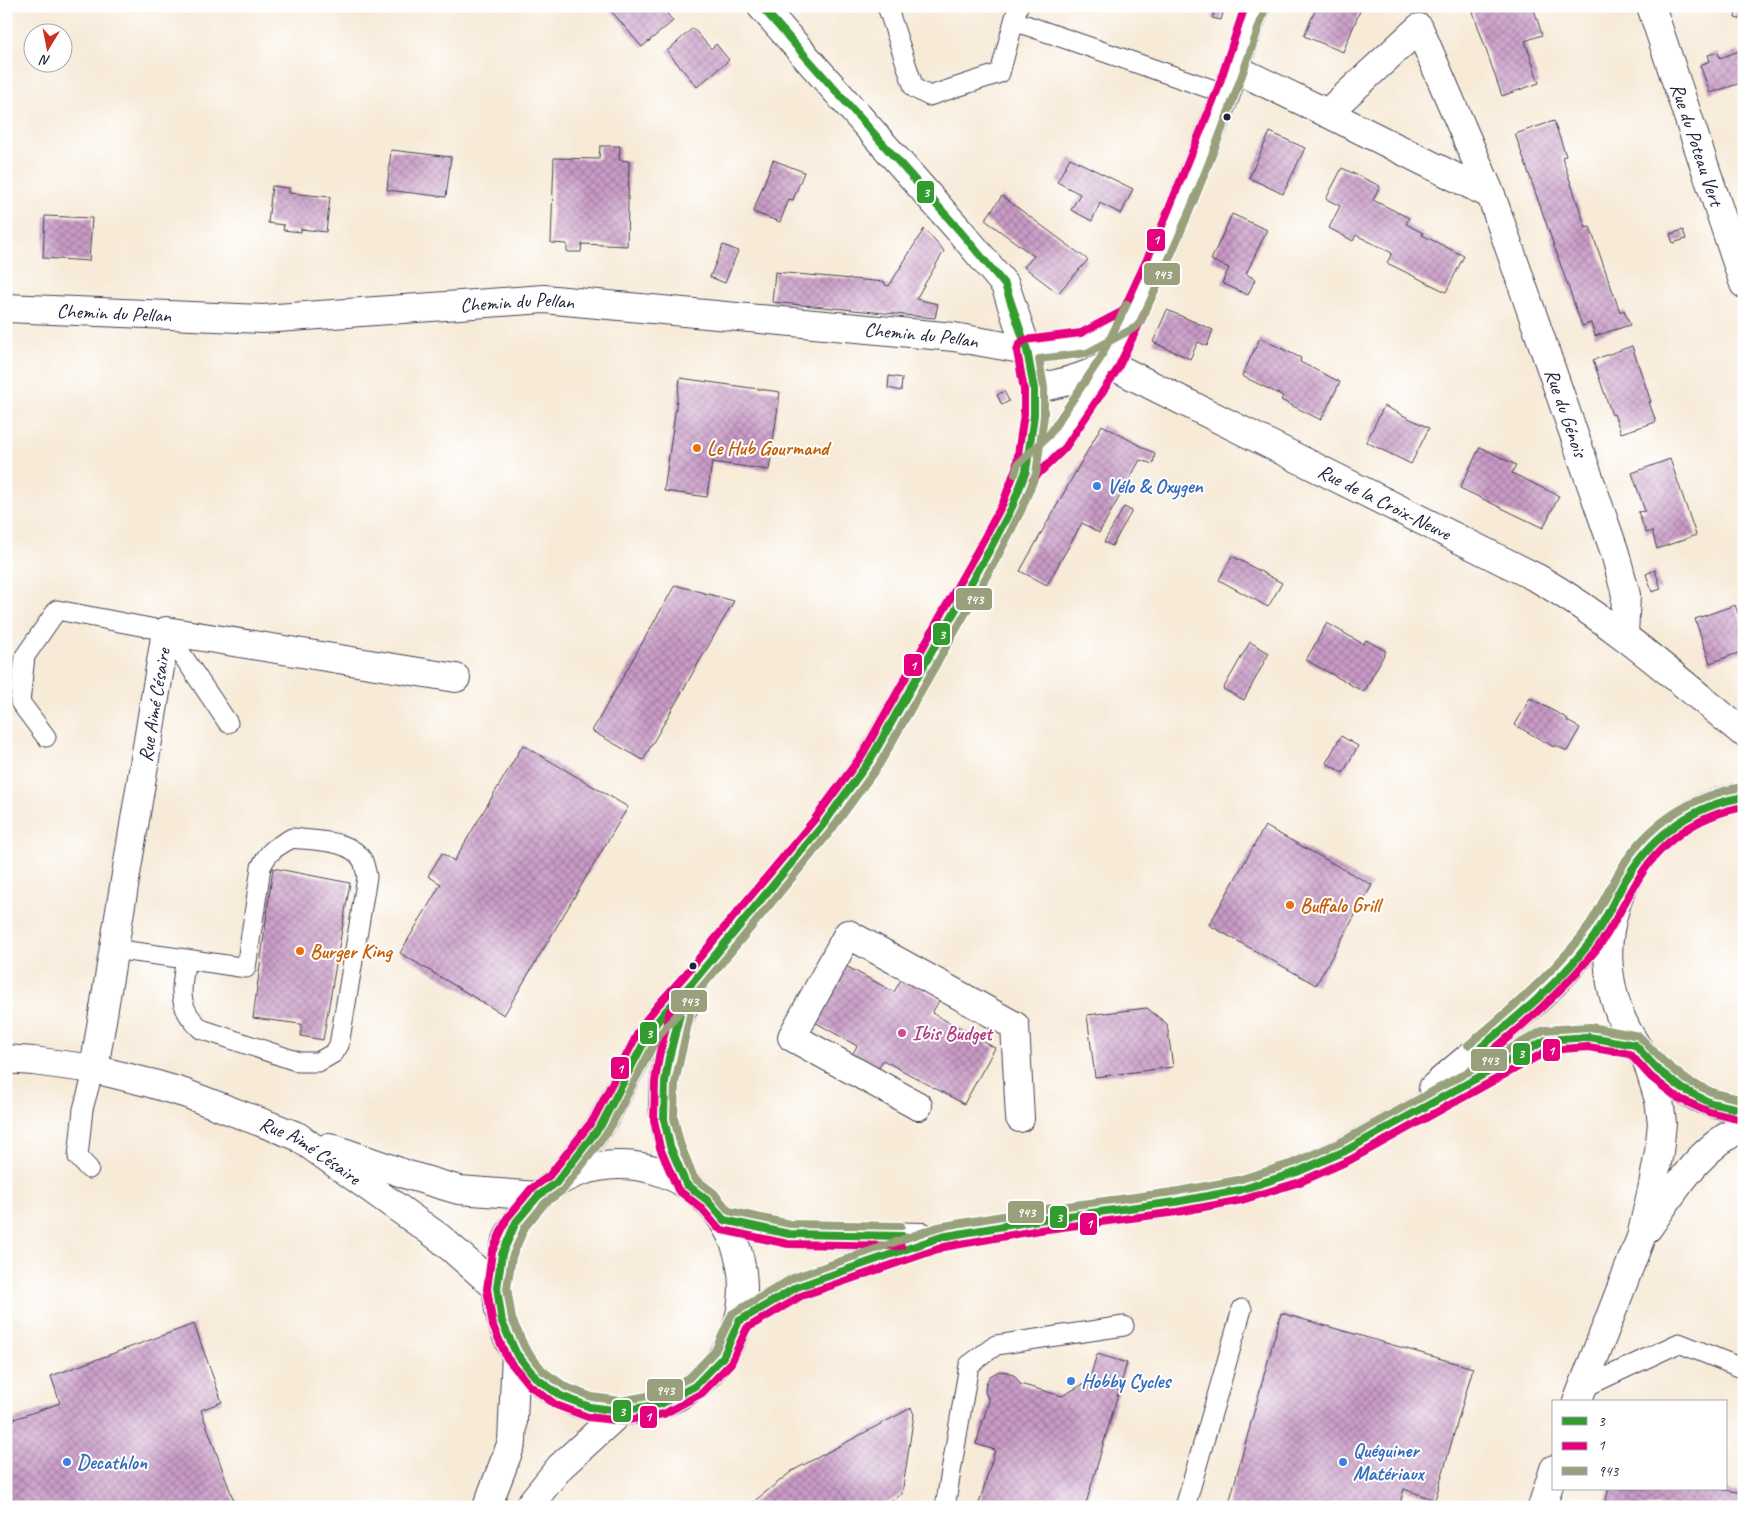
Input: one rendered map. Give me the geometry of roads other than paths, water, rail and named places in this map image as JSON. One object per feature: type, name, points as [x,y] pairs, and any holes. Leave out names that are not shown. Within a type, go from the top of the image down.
[{"type":"street","points":[[297,1136],[408,1175],[459,1190],[547,1190],[581,1171],[608,1165],[635,1165],[662,1172],[686,1184],[707,1200],[724,1220],[738,1250],[744,1283],[740,1321],[723,1357],[696,1386],[660,1404],[621,1411],[590,1407],[561,1396],[536,1378],[516,1353],[502,1322],[497,1288],[502,1254],[516,1222],[547,1190],[600,1125],[650,1031],[822,826],[870,760],[1012,507],[1026,471],[1034,416],[1034,389],[1027,350],[1005,285],[959,230],[760,6]]},
{"type":"street","points":[[1026,471],[1057,442],[1109,364],[1132,318],[1168,238],[1231,82],[1256,6]]},
{"type":"street","name":"Rue du Poteau Vert","points":[[1651,6],[1744,284]]},
{"type":"street","name":"Rue du Génois","points":[[1326,112],[1419,28],[1491,195],[1615,553],[1626,595],[1624,635]]},
{"type":"street","points":[[1231,82],[1326,112],[1491,195]]},
{"type":"street","name":"Chemin du Pellan","points":[[6,308],[263,319],[544,299],[954,337],[1027,350],[1084,343],[1132,318]]},
{"type":"street","points":[[1034,389],[1092,374],[1109,364]]},
{"type":"street","name":"Rue de la Croix-Neuve","points":[[1109,364],[1539,579],[1573,599],[1624,635],[1742,732]]},
{"type":"street","name":"Rue Aimé Césaire","points":[[94,1069],[166,631],[456,678]]},
{"type":"street","points":[[1396,1121],[1521,1014],[1569,968],[1589,943],[1640,858],[1661,836],[1683,819],[1708,806],[1744,797]]},
{"type":"street","points":[[1579,1396],[1642,1237],[1659,1152],[1662,1123],[1660,1100],[1641,1052],[1616,1006],[1609,979],[1608,952],[1610,926],[1619,895]]},
{"type":"street","points":[[918,1106],[792,1037],[848,934],[1015,1026],[1020,1118]]},
{"type":"street","points":[[686,1184],[670,1146],[664,1119],[665,1082],[678,1021],[693,982]]},
{"type":"street","points":[[740,1321],[797,1288],[941,1237],[1038,1220],[1175,1202],[1240,1190],[1297,1172],[1345,1151],[1396,1121],[1546,1040],[1589,1037],[1641,1052],[1668,1080],[1690,1094],[1713,1105],[1744,1110]]},
{"type":"street","name":"Rue Aimé Césaire","points":[[6,1059],[94,1069],[184,1093],[297,1136],[440,1238],[497,1288]]},
{"type":"street","points":[[1642,1237],[1689,1168],[1715,1145],[1744,1128]]},
{"type":"street","points":[[724,1220],[789,1234],[941,1237]]},
{"type":"street","points":[[488,1507],[512,1442],[516,1353]]},
{"type":"street","points":[[528,1507],[560,1467],[621,1411]]},
{"type":"street","points":[[1542,1507],[1552,1475]]},
{"type":"lane","points":[[887,6],[914,88],[929,96],[1000,72],[1016,14],[1231,82]]},
{"type":"lane","points":[[46,737],[20,702],[25,656],[57,610],[166,631],[228,723]]},
{"type":"lane","points":[[113,949],[246,968],[261,867],[266,855],[278,845],[292,838],[335,844],[352,849],[363,862],[367,877],[339,1045],[334,1053],[318,1062],[299,1062],[201,1029],[190,1020],[183,1006],[181,992],[186,960]]},
{"type":"lane","points":[[89,1169],[78,1157],[82,1109],[94,1069]]},
{"type":"lane","points":[[1185,1507],[1242,1309]]},
{"type":"lane","points":[[945,1507],[969,1365],[996,1345],[1124,1326]]},
{"type":"lane","points":[[1579,1396],[1679,1343],[1744,1368]]},
{"type":"place","name":"Le Hub Gourmand","points":[[697,448]]},
{"type":"place","name":"Vélo & Oxygen","points":[[1097,486]]},
{"type":"place","name":"Buffalo Grill","points":[[1290,905]]},
{"type":"place","name":"Burger King","points":[[300,951]]},
{"type":"place","name":"Ibis Budget","points":[[902,1033]]},
{"type":"place","name":"Hobby Cycles","points":[[1071,1381]]},
{"type":"place","name":"Decathlon","points":[[67,1462]]},
{"type":"place","name":"Quéguiner Matériaux","points":[[1343,1462]]}]
